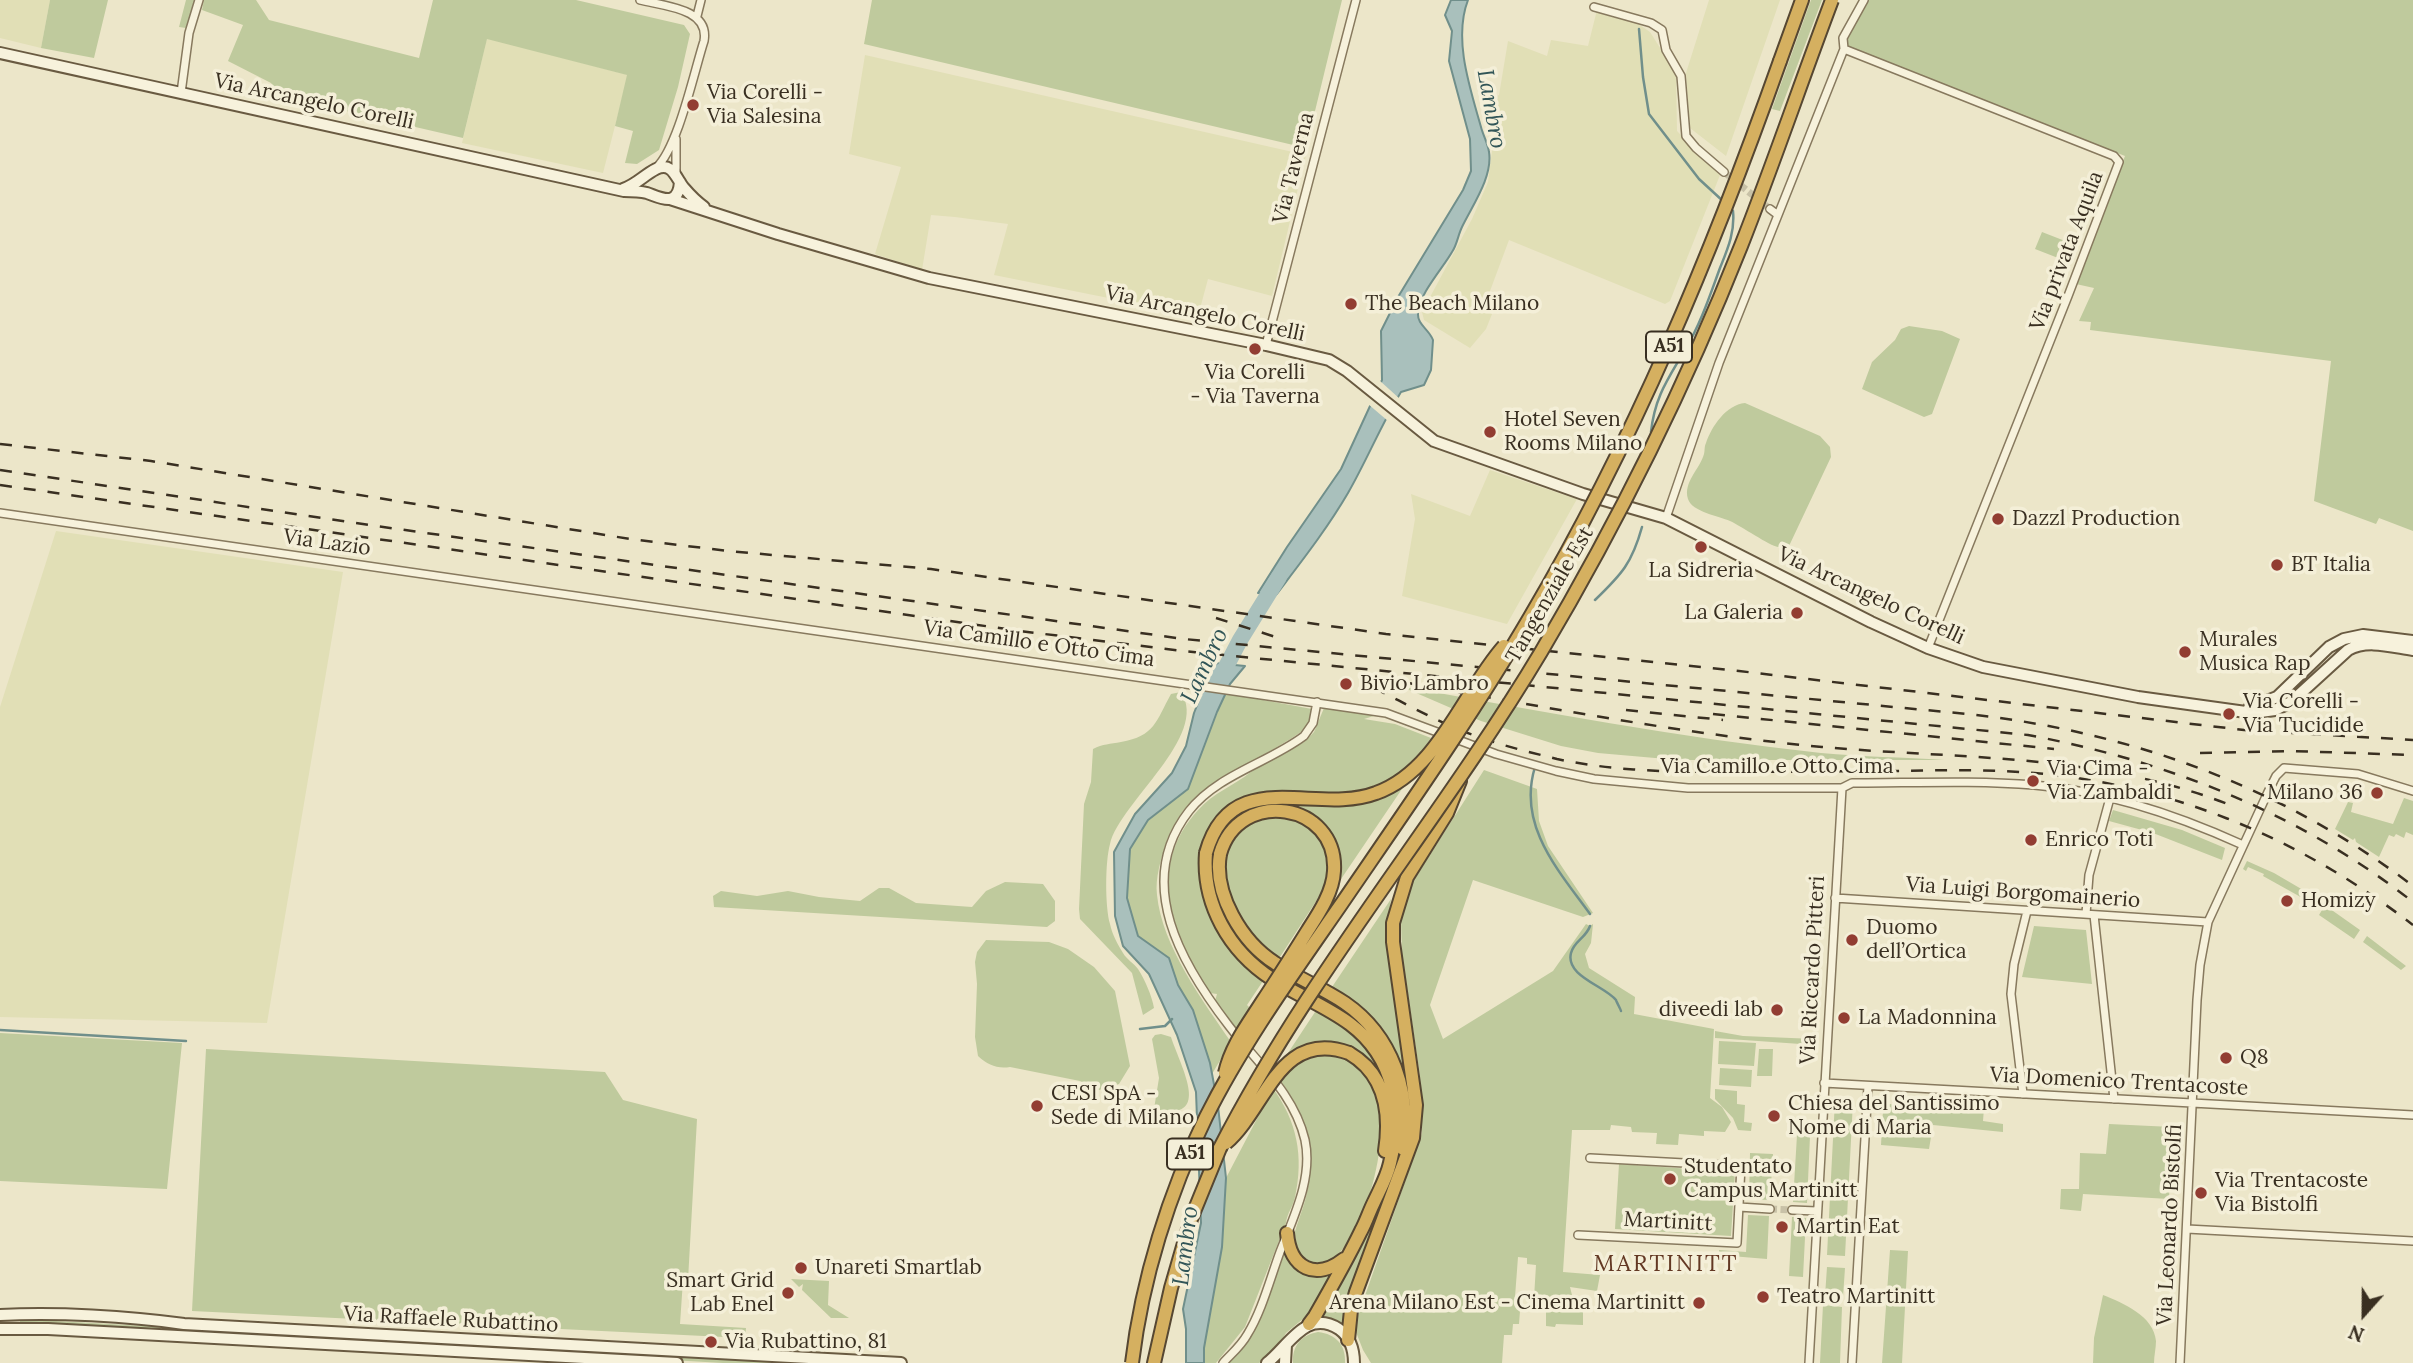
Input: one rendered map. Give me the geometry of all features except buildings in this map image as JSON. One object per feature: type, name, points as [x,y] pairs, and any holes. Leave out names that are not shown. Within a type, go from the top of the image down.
[{"type":"highway","name":"Tangenziale Est","points":[[1132,1363],[1147,1284],[1162,1228],[1193,1148],[1223,1085],[1264,1017],[1441,757],[1528,620],[1587,517],[1667,352],[1720,225],[1780,61],[1799,0]]},
{"type":"highway","name":"Tangenziale Est","points":[[1154,1363],[1171,1288],[1191,1219],[1220,1147],[1272,1054],[1514,696],[1578,588],[1654,446],[1742,244],[1832,0]]},
{"type":"highway","points":[[1399,1177],[1405,1113],[1402,1089],[1387,1048],[1351,1009],[1273,962],[1255,946],[1227,902],[1211,839],[1223,821],[1239,807],[1253,801],[1275,797],[1352,800],[1380,792],[1402,780],[1422,761],[1497,654],[1528,620]]},
{"type":"highway","points":[[1349,1340],[1350,1310],[1413,1138],[1416,1105],[1393,942],[1395,913],[1407,877],[1447,813],[1463,773]]},
{"type":"highway","points":[[1223,1085],[1225,1070],[1234,1046],[1320,909],[1333,880],[1331,850],[1319,828],[1305,817],[1278,810],[1260,812],[1240,822],[1213,854],[1205,874],[1209,897],[1215,915],[1238,948],[1271,978],[1349,1023],[1367,1039],[1389,1071],[1396,1109],[1395,1130],[1390,1165],[1373,1202]]},
{"type":"highway","points":[[1220,1147],[1241,1129],[1279,1072],[1301,1054],[1325,1048],[1349,1053],[1361,1060],[1378,1079],[1385,1105],[1386,1145],[1373,1202],[1363,1229],[1309,1324]]},
{"type":"highway","points":[[1287,1233],[1292,1255],[1307,1268],[1317,1271],[1327,1269],[1348,1257]]},
{"type":"street","points":[[181,93],[189,33],[199,0]]},
{"type":"street","points":[[620,189],[633,185],[663,161],[676,135],[704,41],[704,28],[697,16],[640,0]]},
{"type":"street","points":[[697,16],[701,0]]},
{"type":"street","name":"Via Taverna","points":[[1266,345],[1356,0]]},
{"type":"street","points":[[1666,518],[1718,363],[1844,49],[1843,38],[1864,0]]},
{"type":"street","points":[[1594,7],[1651,23],[1662,30],[1665,47],[1681,76],[1686,136],[1724,172]]},
{"type":"street","name":"Via privata Aquila","points":[[1844,49],[2114,156],[2119,162],[1930,644]]},
{"type":"street","name":"Via Arcangelo Corelli","points":[[0,53],[651,195]]},
{"type":"street","points":[[676,135],[678,178],[678,192],[670,199],[659,200],[651,195],[647,184],[653,171],[665,167],[678,178]]},
{"type":"street","name":"Via Arcangelo Corelli","points":[[678,178],[698,203],[709,211]]},
{"type":"street","name":"Via Arcangelo Corelli","points":[[670,199],[929,278],[1329,360],[1347,371],[1428,438],[1440,444],[1583,494],[1666,518],[1871,622],[1991,669],[2124,695],[2235,710]]},
{"type":"street","points":[[1770,209],[1778,215]]},
{"type":"street","name":"Via Lazio","points":[[0,513],[649,605]]},
{"type":"street","name":"Via Camillo e Otto Cima","points":[[649,605],[1398,716],[1489,751],[1594,779],[1688,788],[1842,788],[1852,783],[2035,785],[2110,798],[2176,817],[2243,845]]},
{"type":"street","points":[[2235,710],[2270,702],[2336,642],[2363,635],[2413,641]]},
{"type":"street","points":[[2235,710],[2253,713],[2275,710],[2291,702],[2348,650],[2357,646],[2369,644],[2413,650]]},
{"type":"street","points":[[2309,667],[2316,676],[2313,684]]},
{"type":"street","points":[[2297,679],[2305,686],[2313,684]]},
{"type":"street","points":[[1223,1363],[1249,1333],[1297,1207],[1307,1167],[1306,1146],[1293,1107],[1283,1090],[1230,1027],[1188,968],[1171,929],[1163,887],[1165,869],[1171,842],[1195,803],[1209,791],[1304,736],[1313,723],[1317,702]]},
{"type":"street","name":"Via Leonardo Bistolfi","points":[[2180,1363],[2200,965],[2208,922],[2276,776],[2284,768],[2358,774],[2413,791]]},
{"type":"street","name":"Via Riccardo Pitteri","points":[[1809,1363],[1842,788]]},
{"type":"street","points":[[2110,798],[2087,884],[2114,1099]]},
{"type":"street","name":"Via Luigi Borgomainerio","points":[[1835,898],[2208,922]]},
{"type":"street","points":[[2023,1094],[2011,994],[2012,975],[2027,911]]},
{"type":"street","name":"Via Domenico Trentacoste","points":[[1824,1083],[2413,1115]]},
{"type":"street","points":[[1852,1363],[1868,1086]]},
{"type":"street","name":"Martinitt","points":[[1578,1235],[1737,1243],[1741,1166],[1590,1157]]},
{"type":"street","points":[[1739,1207],[1770,1209]]},
{"type":"street","points":[[1792,1210],[1816,1211]]},
{"type":"street","points":[[2187,1229],[2413,1241]]},
{"type":"street","name":"Via Raffaele Rubattino","points":[[0,1315],[157,1320],[184,1324],[901,1363]]},
{"type":"street","points":[[1267,1363],[1295,1333],[1309,1324],[1331,1325],[1342,1332],[1349,1340],[1355,1362]]},
{"type":"street","name":"Via Raffaele Rubattino","points":[[0,1329],[75,1330],[677,1363]]},
{"type":"street","points":[[1284,1363],[1286,1345]]},
{"type":"shaded area","points":[[0,0],[50,0],[41,48],[0,38]]},
{"type":"shaded area","points":[[1709,0],[1780,0],[1726,156],[1690,128],[1686,73]]},
{"type":"shaded area","points":[[1597,10],[1637,23],[1650,32],[1676,73],[1677,131],[1720,175],[1670,301],[1665,304],[1509,240],[1490,291],[1492,314],[1486,329],[1470,348],[1424,320],[1422,312],[1472,219],[1488,182],[1492,151],[1486,101],[1499,95],[1508,41],[1547,56],[1551,40],[1588,46]]},
{"type":"shaded area","points":[[487,38],[628,75],[603,173],[462,143]]},
{"type":"shaded area","points":[[865,55],[1306,155],[1272,296],[1208,279],[1198,316],[994,275],[1008,224],[955,217],[931,215],[922,270],[875,254],[901,167],[849,154]]},
{"type":"shaded area","points":[[1490,470],[1577,499],[1507,624],[1402,596],[1415,519],[1411,494],[1470,516]]},
{"type":"shaded area","points":[[56,531],[343,572],[267,1023],[0,1017],[0,707]]},
{"type":"green space","points":[[50,0],[108,0],[94,58],[41,48]]},
{"type":"green space","points":[[186,0],[195,0],[186,28],[179,27]]},
{"type":"green space","points":[[204,0],[256,0],[269,20],[419,58],[433,0],[576,0],[684,25],[690,34],[659,150],[637,164],[625,163],[633,131],[615,126],[627,75],[487,39],[463,138],[281,96],[271,83],[228,61],[243,25],[202,10]]},
{"type":"green space","points":[[872,0],[1342,0],[1306,148],[864,44]]},
{"type":"green space","points":[[1811,0],[1822,0],[1780,111],[1772,109]]},
{"type":"green space","points":[[1868,0],[2413,0],[2413,531],[2379,518],[2376,524],[2314,501],[2331,361],[2090,330],[2091,322],[2079,321],[2094,288],[2076,284],[2125,156],[1848,46],[1847,38]]},
{"type":"green space","points":[[2042,232],[2078,246],[2071,263],[2035,249]]},
{"type":"green space","points":[[1909,326],[1942,331],[1960,339],[1932,414],[1924,417],[1862,389],[1872,362],[1895,340],[1901,329]]},
{"type":"green space","points":[[1745,403],[1820,436],[1830,447],[1831,457],[1789,546],[1774,546],[1730,521],[1700,510],[1688,499],[1688,487],[1702,460],[1705,444],[1712,430],[1726,412]]},
{"type":"green space","points":[[1400,686],[1715,740],[1821,753],[1944,760],[1678,760],[1598,753],[1561,746],[1481,721]]},
{"type":"green space","points":[[1181,692],[1187,709],[1184,728],[1160,769],[1117,827],[1107,862],[1106,896],[1111,928],[1126,958],[1141,973],[1153,1003],[1154,1008],[1143,1015],[1132,973],[1080,919],[1084,804],[1091,782],[1093,749],[1141,736],[1158,719],[1171,694]]},
{"type":"green space","points":[[1225,693],[1312,709],[1311,718],[1304,730],[1194,799],[1175,823],[1162,855],[1157,895],[1167,934],[1185,972],[1231,1042],[1212,1074],[1193,1010],[1178,985],[1169,958],[1138,936],[1127,898],[1130,849],[1148,820],[1188,789]]},
{"type":"green space","points":[[1324,708],[1377,715],[1364,719],[1395,724],[1431,738],[1418,758],[1405,771],[1379,787],[1335,796],[1277,792],[1251,796],[1212,826],[1200,859],[1204,892],[1265,978],[1247,1005],[1251,1009],[1237,1030],[1215,1001],[1217,994],[1210,993],[1196,970],[1174,923],[1169,898],[1169,874],[1174,850],[1185,826],[1204,804],[1256,767],[1304,742],[1314,732]]},
{"type":"green space","points":[[1484,770],[1537,789],[1539,821],[1548,846],[1593,913],[1583,917],[1473,880],[1430,1005],[1443,1039],[1553,971],[1586,924],[1593,924],[1591,943],[1585,954],[1589,968],[1635,997],[1634,1014],[1714,1029],[1710,1098],[1722,1107],[1731,1122],[1725,1132],[1704,1131],[1704,1136],[1679,1134],[1678,1145],[1656,1144],[1657,1133],[1632,1132],[1631,1127],[1611,1125],[1610,1130],[1572,1130],[1563,1272],[1600,1275],[1597,1291],[1570,1287],[1573,1299],[1583,1304],[1583,1325],[1546,1326],[1546,1310],[1528,1309],[1529,1298],[1534,1298],[1536,1265],[1527,1264],[1527,1258],[1518,1257],[1515,1297],[1521,1298],[1519,1324],[1513,1324],[1512,1335],[1504,1335],[1502,1363],[1371,1363],[1354,1327],[1422,1133],[1420,1076],[1402,954],[1401,920],[1407,891]]},
{"type":"green space","points":[[1406,783],[1337,885],[1334,845],[1318,819],[1294,806],[1267,804],[1242,814],[1222,833],[1214,862],[1222,900],[1244,936],[1274,967],[1271,972],[1237,938],[1213,895],[1209,864],[1221,831],[1242,811],[1256,805],[1270,802],[1354,804],[1378,798]]},
{"type":"green space","points":[[2404,798],[2413,801],[2413,835],[2406,832],[2404,838],[2396,834],[2394,837],[2389,835],[2379,857],[2356,842],[2355,838],[2353,840],[2335,829],[2348,802],[2353,803],[2351,812],[2393,824]]},
{"type":"green space","points":[[2113,810],[2182,830],[2225,848],[2222,860],[2153,833],[2109,821]]},
{"type":"green space","points":[[1294,814],[1323,839],[1330,864],[1324,889],[1278,960],[1255,937],[1235,910],[1224,879],[1224,862],[1228,843],[1247,820]]},
{"type":"green space","points":[[2247,861],[2274,873],[2327,904],[2326,906],[2360,930],[2354,939],[2319,915],[2322,910],[2315,905],[2263,876],[2264,874],[2248,867],[2246,871],[2243,869]]},
{"type":"green space","points":[[1005,882],[1043,884],[1055,901],[1055,921],[1047,927],[714,907],[713,896],[721,891],[757,896],[788,891],[860,901],[879,888],[889,888],[916,903],[972,907],[986,891]]},
{"type":"green space","points":[[1391,899],[1387,927],[1410,1092],[1406,1092],[1400,1066],[1330,990]]},
{"type":"green space","points":[[2034,926],[2086,930],[2092,984],[2022,977]]},
{"type":"green space","points":[[2367,936],[2406,966],[2401,970],[2363,942]]},
{"type":"green space","points":[[986,940],[1049,942],[1068,949],[1094,967],[1115,991],[1130,1066],[1119,1084],[1099,1090],[1080,1081],[1010,1067],[997,1067],[978,1056],[975,1037],[975,962],[977,952]]},
{"type":"green space","points":[[1317,1009],[1342,1024],[1362,1041],[1377,1063],[1386,1091],[1379,1075],[1369,1063],[1345,1046],[1317,1043],[1286,1056]]},
{"type":"green space","points":[[1715,1031],[1743,1036],[1815,1039],[1815,1045],[1715,1038]]},
{"type":"green space","points":[[0,1033],[182,1043],[167,1189],[0,1181]]},
{"type":"green space","points":[[1161,1034],[1171,1037],[1189,1090],[1188,1101],[1183,1108],[1172,1111],[1154,1109],[1159,1078],[1152,1039]]},
{"type":"green space","points":[[1719,1041],[1756,1043],[1754,1066],[1718,1064]]},
{"type":"green space","points":[[206,1049],[605,1072],[623,1100],[697,1119],[688,1280],[683,1280],[680,1324],[746,1328],[745,1338],[192,1311]]},
{"type":"green space","points":[[1759,1049],[1773,1049],[1772,1076],[1757,1076]]},
{"type":"green space","points":[[1312,1053],[1340,1056],[1357,1064],[1376,1085],[1381,1103],[1379,1155],[1363,1213],[1351,1237],[1337,1255],[1321,1264],[1307,1261],[1292,1244],[1309,1181],[1309,1150],[1296,1105],[1279,1079],[1288,1068]]},
{"type":"green space","points":[[1720,1068],[1752,1070],[1751,1087],[1719,1085]]},
{"type":"green space","points":[[1273,1088],[1288,1114],[1296,1140],[1299,1167],[1295,1197],[1245,1327],[1216,1363],[1204,1363],[1204,1348],[1222,1247],[1226,1178]]},
{"type":"green space","points":[[1715,1089],[1737,1091],[1737,1104],[1745,1105],[1744,1122],[1752,1123],[1751,1131],[1738,1130],[1733,1118],[1715,1099]]},
{"type":"green space","points":[[1835,1100],[1853,1101],[1845,1256],[1827,1255]]},
{"type":"green space","points":[[1887,1104],[1984,1108],[1983,1121],[2003,1124],[2003,1132],[1933,1125],[1929,1149],[1881,1145],[1883,1110]]},
{"type":"green space","points":[[2109,1124],[2172,1127],[2169,1199],[2083,1194],[2081,1211],[2060,1209],[2061,1189],[2079,1189],[2080,1153],[2106,1154]]},
{"type":"green space","points":[[1797,1135],[1810,1136],[1807,1203],[1793,1202]]},
{"type":"green space","points":[[1750,1153],[1773,1154],[1770,1200],[1749,1199]]},
{"type":"green space","points":[[1619,1164],[1735,1172],[1731,1236],[1615,1229]]},
{"type":"green space","points":[[1381,1201],[1347,1299],[1344,1325],[1323,1318],[1357,1254]]},
{"type":"green space","points":[[1748,1215],[1769,1216],[1767,1259],[1719,1255],[1719,1250],[1746,1252]]},
{"type":"green space","points":[[1792,1217],[1806,1218],[1803,1277],[1789,1276]]},
{"type":"green space","points":[[1284,1248],[1289,1258],[1333,1271],[1310,1313],[1286,1333],[1266,1358],[1259,1363],[1228,1363],[1236,1353]]},
{"type":"green space","points":[[1890,1250],[1908,1251],[1902,1363],[1882,1363]]},
{"type":"green space","points":[[1827,1267],[1845,1268],[1843,1297],[1825,1296]]},
{"type":"green space","points":[[791,1279],[829,1281],[828,1305],[849,1318],[831,1318],[802,1290],[803,1284],[799,1287]]},
{"type":"green space","points":[[2103,1295],[2136,1312],[2150,1324],[2156,1341],[2154,1363],[2093,1363],[2094,1338]]},
{"type":"green space","points":[[1823,1305],[1842,1307],[1840,1363],[1820,1363]]},
{"type":"green space","points":[[20,1319],[805,1363],[723,1363],[20,1323]]},
{"type":"green space","points":[[1318,1332],[1330,1335],[1339,1342],[1344,1351],[1345,1363],[1293,1363],[1294,1351],[1299,1342]]},
{"type":"water","points":[[1451,0],[1468,0],[1462,31],[1465,64],[1488,149],[1489,162],[1485,181],[1454,249],[1419,306],[1419,321],[1433,340],[1431,370],[1424,385],[1401,392],[1340,506],[1276,595],[1258,593],[1341,469],[1382,380],[1381,331],[1398,297],[1463,190],[1471,171],[1470,139],[1449,61],[1452,31],[1445,15]]},
{"type":"water","points":[[1214,663],[1245,666],[1230,684],[1217,712],[1188,789],[1148,820],[1130,849],[1127,898],[1138,936],[1169,958],[1178,985],[1193,1010],[1210,1063],[1218,1106],[1226,1178],[1222,1247],[1204,1348],[1204,1363],[1186,1363],[1183,1309],[1201,1223],[1196,1092],[1177,1035],[1149,974],[1123,946],[1115,916],[1114,852],[1135,814],[1172,773],[1186,746],[1194,713]]},
{"type":"pier","points":[[1379,380],[1400,399],[1388,421],[1368,404]]},
{"type":"waterway","points":[[1639,29],[1649,114],[1699,179],[1724,202]]},
{"type":"waterway","points":[[1651,432],[1659,397],[1696,329],[1728,247],[1733,219],[1733,211],[1729,207]]},
{"type":"waterway","points":[[1595,600],[1625,567],[1642,527]]},
{"type":"waterway","name":"Lambro","points":[[1218,682],[1279,577]]},
{"type":"waterway","points":[[1535,767],[1531,788],[1536,827],[1565,881],[1590,914]]},
{"type":"waterway","points":[[1590,926],[1573,949],[1571,961],[1574,968],[1587,980],[1611,995],[1621,1011]]},
{"type":"waterway","points":[[1140,1029],[1165,1026],[1172,1019]]},
{"type":"waterway","points":[[0,1030],[186,1041]]},
{"type":"tunnel","points":[[1724,172],[1770,209]]},
{"type":"tunnel","points":[[1770,1209],[1792,1210]]},
{"type":"railway","points":[[0,444],[151,461],[630,539],[728,551],[931,569],[1386,634],[1739,671],[2244,730],[2413,740]]},
{"type":"railway","points":[[0,470],[369,525],[1184,639],[2027,722],[2087,734],[2202,769],[2311,820],[2363,851],[2413,886]]},
{"type":"railway","points":[[0,485],[1020,631],[1183,651],[2028,735],[2131,760],[2231,795],[2325,842],[2413,902]]},
{"type":"railway","points":[[1216,618],[1282,639]]},
{"type":"railway","points":[[1408,683],[1614,719],[1770,742],[2079,767],[2180,788],[2230,805]]},
{"type":"railway","points":[[1374,688],[1448,725],[1483,739],[1557,759],[1599,766],[1683,772],[1955,770],[2054,775],[2103,782],[2151,793],[2244,825],[2331,870],[2413,925]]},
{"type":"railway","points":[[1626,710],[1723,720]]},
{"type":"railway","points":[[1713,714],[2054,749]]},
{"type":"railway","points":[[2200,753],[2292,751],[2413,755]]},
{"type":"place","name":"Via Corelli - Via Salesina","points":[[693,105]]},
{"type":"place","name":"The Beach Milano","points":[[1351,304]]},
{"type":"place","name":"Via Corelli - Via Taverna","points":[[1255,349]]},
{"type":"place","name":"Hotel Seven Rooms Milano","points":[[1490,432]]},
{"type":"place","name":"Dazzl Production","points":[[1998,519]]},
{"type":"place","name":"La Sidreria","points":[[1701,547]]},
{"type":"place","name":"BT Italia","points":[[2277,565]]},
{"type":"place","name":"La Galeria","points":[[1797,613]]},
{"type":"place","name":"Murales Musica Rap","points":[[2185,652]]},
{"type":"place","name":"Bivio Lambro","points":[[1346,684]]},
{"type":"place","name":"Via Corelli - Via Tucidide","points":[[2229,714]]},
{"type":"place","name":"Via Cima - Via Zambaldi","points":[[2033,781]]},
{"type":"place","name":"Milano 36","points":[[2377,793]]},
{"type":"place","name":"Enrico Toti","points":[[2031,840]]},
{"type":"place","name":"Homizy","points":[[2287,901]]},
{"type":"place","name":"Duomo dell’Ortica","points":[[1852,940]]},
{"type":"place","name":"diveedi lab","points":[[1777,1010]]},
{"type":"place","name":"La Madonnina","points":[[1844,1018]]},
{"type":"place","name":"Q8","points":[[2226,1058]]},
{"type":"place","name":"CESI SpA - Sede di Milano","points":[[1037,1106]]},
{"type":"place","name":"Chiesa del Santissimo Nome di Maria","points":[[1774,1116]]},
{"type":"place","name":"Studentato Campus Martinitt","points":[[1670,1179]]},
{"type":"place","name":"Via Trentacoste Via Bistolfi","points":[[2201,1193]]},
{"type":"place","name":"Martin Eat","points":[[1782,1227]]},
{"type":"place","name":"Unareti Smartlab","points":[[801,1268]]},
{"type":"place","name":"Smart Grid Lab Enel","points":[[788,1293]]},
{"type":"place","name":"Teatro Martinitt","points":[[1763,1297]]},
{"type":"place","name":"Arena Milano Est - Cinema Martinitt","points":[[1699,1303]]},
{"type":"place","name":"Via Rubattino, 81","points":[[711,1342]]},
{"type":"district","name":"MARTINITT","points":[[1666,1264]]}]
